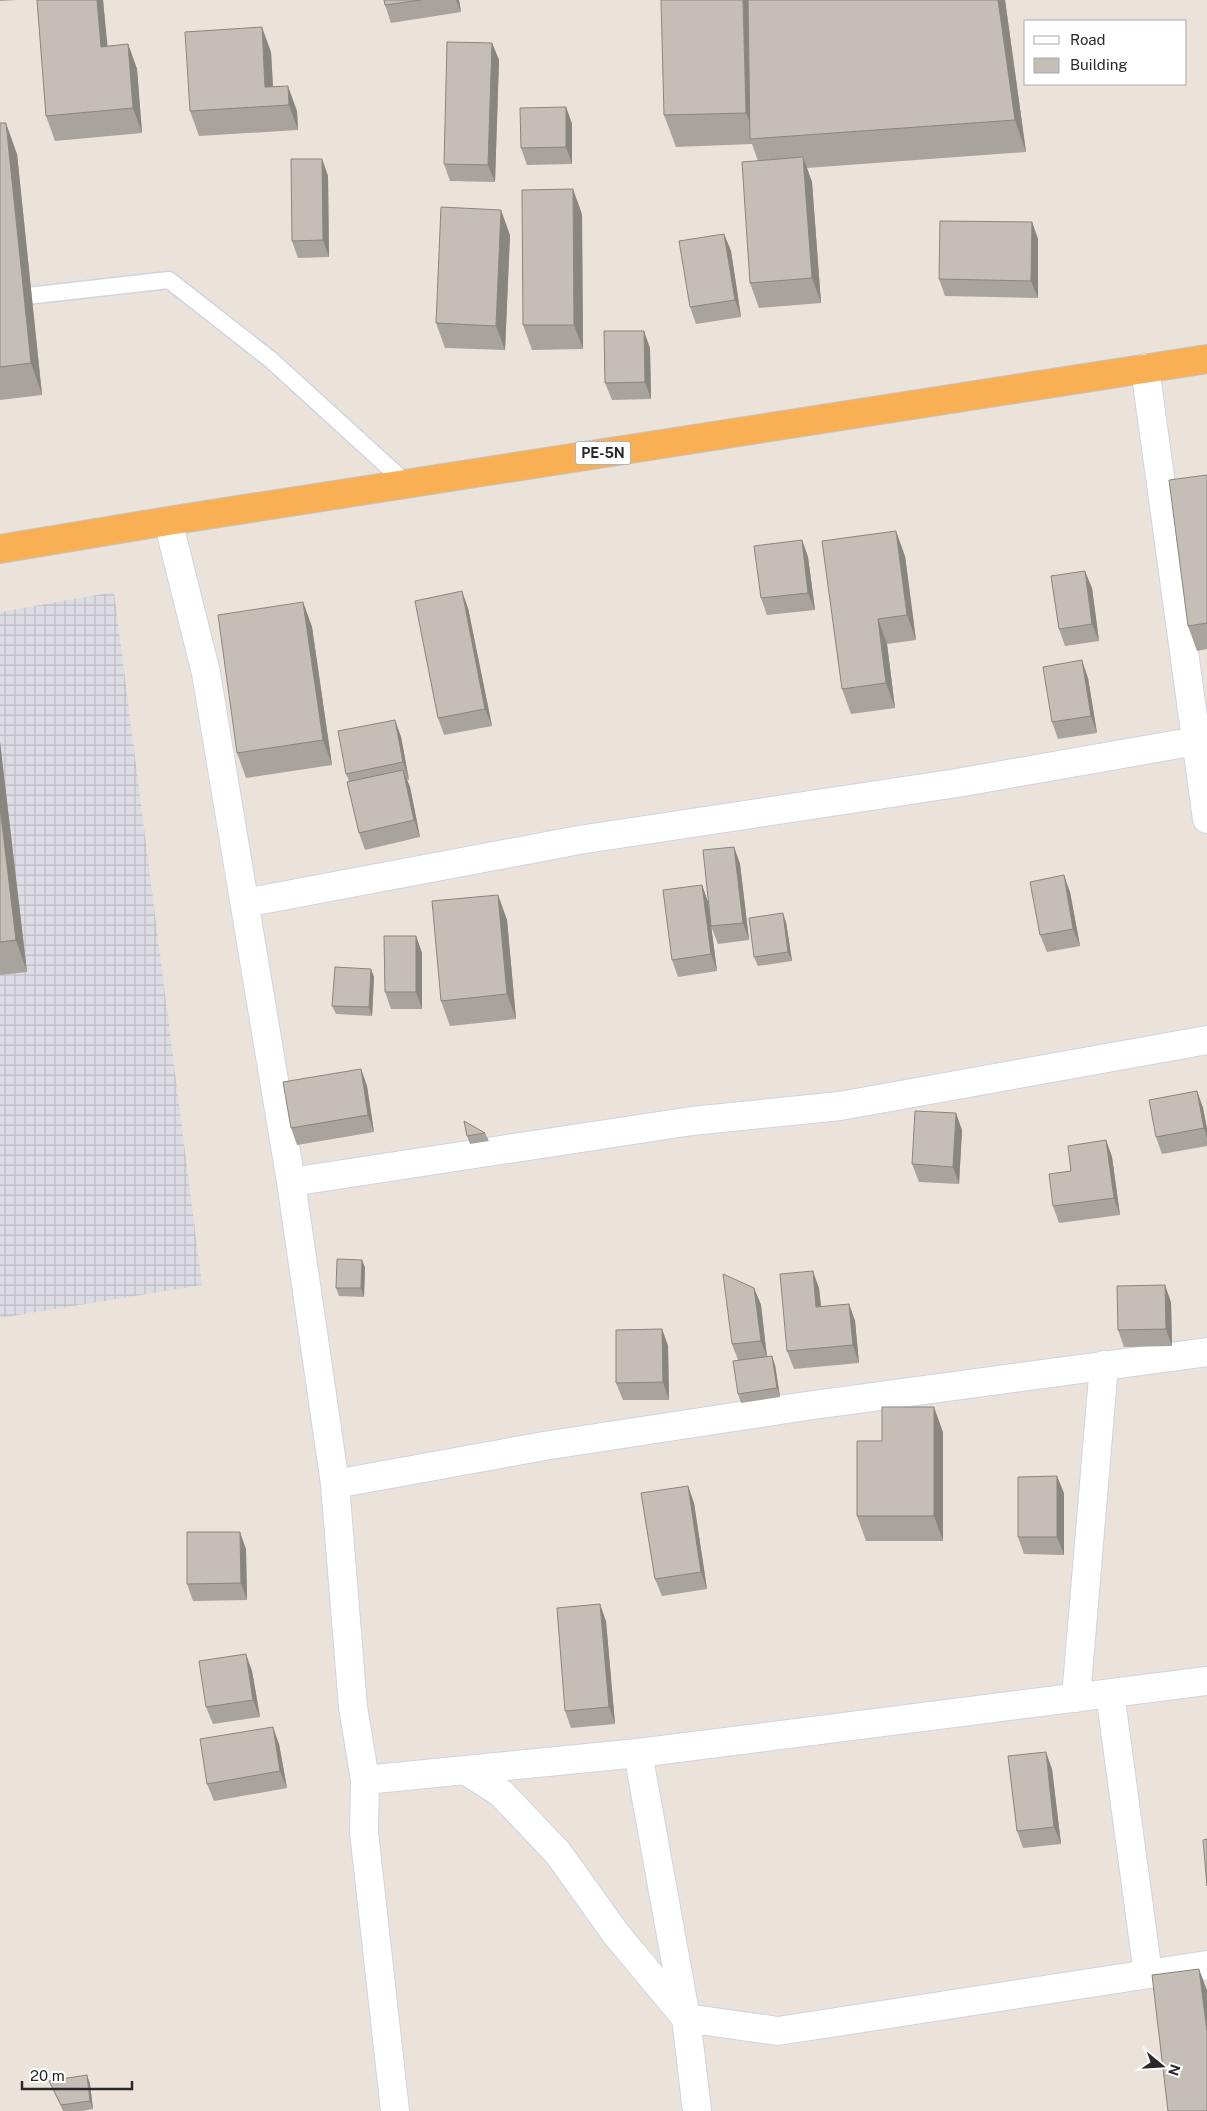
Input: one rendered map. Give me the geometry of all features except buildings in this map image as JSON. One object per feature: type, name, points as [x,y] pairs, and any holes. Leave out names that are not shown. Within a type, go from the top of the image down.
[{"type":"highway","name":"PE-5N","points":[[0,549],[406,483],[1207,359]]},
{"type":"street","points":[[1145,368],[1207,819]]},
{"type":"street","points":[[168,521],[206,673],[291,1182],[335,1484],[353,1708],[365,1780],[364,1832],[395,2111]]},
{"type":"street","points":[[245,903],[579,840],[957,783],[1196,740]]},
{"type":"street","points":[[291,1182],[692,1121],[840,1106],[1207,1040]]},
{"type":"street","points":[[335,1484],[544,1446],[796,1407],[1207,1352]]},
{"type":"street","points":[[1076,1698],[1104,1365]]},
{"type":"street","points":[[365,1780],[638,1754],[1207,1681]]},
{"type":"street","points":[[1110,1693],[1148,1974]]},
{"type":"street","points":[[638,1754],[686,2018],[697,2111]]},
{"type":"street","points":[[465,1770],[502,1793],[558,1853],[616,1934],[686,2018],[778,2031],[1207,1965]]},
{"type":"lane","points":[[0,299],[169,280],[271,360],[406,483]]},
{"type":"shaded area","points":[[114,592],[202,1285],[0,1318],[0,612]]}]
